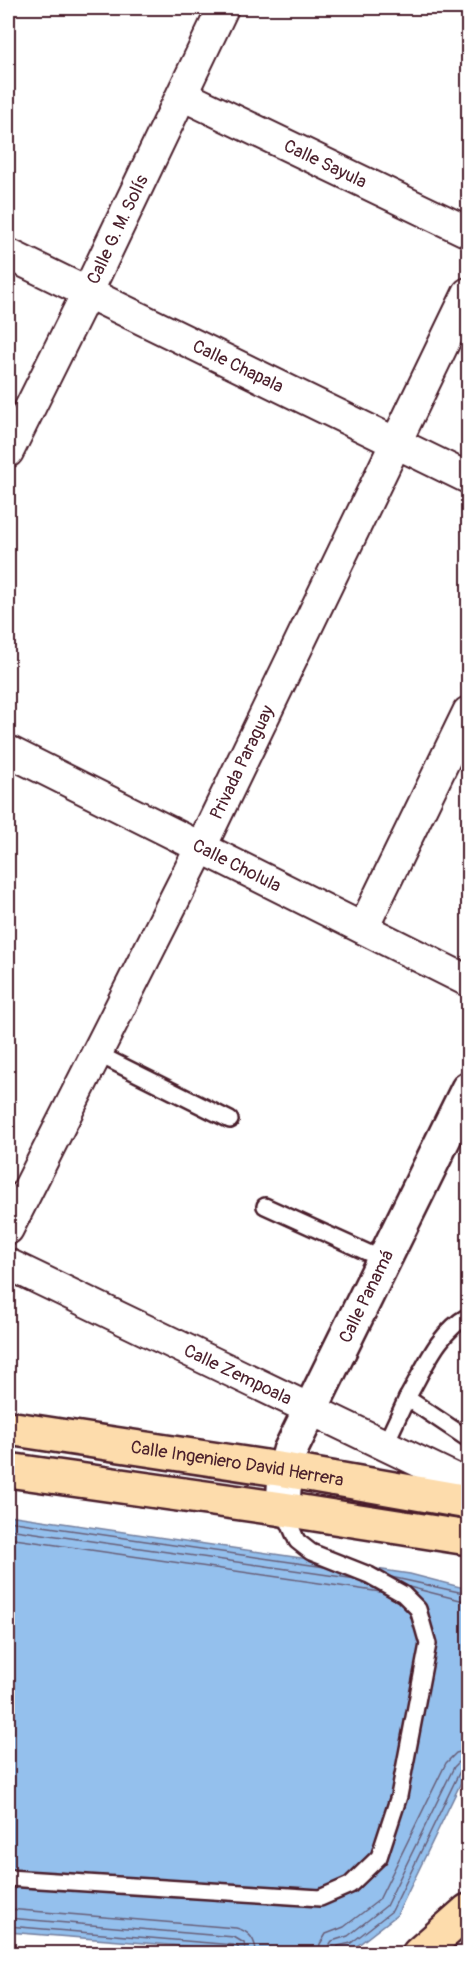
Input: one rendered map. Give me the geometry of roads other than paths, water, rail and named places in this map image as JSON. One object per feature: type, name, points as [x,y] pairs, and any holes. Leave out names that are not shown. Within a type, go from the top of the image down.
[{"type":"main road","name":"Calle Ingeniero David Herrera","points":[[8,1428],[285,1470],[468,1502]]},
{"type":"main road","name":"Calle Ingeniero David Herrera","points":[[8,1470],[468,1538]]},
{"type":"main road","points":[[418,1953],[468,1911]]},
{"type":"street","name":"Calle G. M. Solís","points":[[8,452],[87,293],[223,8]]},
{"type":"street","name":"Calle Sayula","points":[[182,95],[468,232]]},
{"type":"street","name":"Calle Chapala","points":[[8,254],[468,478]]},
{"type":"street","name":"Privada Paraguay","points":[[8,1229],[201,847],[468,293]]},
{"type":"street","points":[[363,928],[468,712]]},
{"type":"street","name":"Calle Cholula","points":[[8,751],[468,981]]},
{"type":"street","name":"Calle Panamá","points":[[283,1509],[285,1470],[290,1451],[468,1089]]},
{"type":"street","name":"Calle Zempoala","points":[[8,1264],[468,1485]]},
{"type":"lane","points":[[96,1053],[230,1120]]},
{"type":"lane","points":[[265,1206],[384,1260]]},
{"type":"lane","points":[[385,1445],[407,1398],[436,1347],[456,1323],[468,1316]]},
{"type":"lane","points":[[407,1398],[468,1439]]},
{"type":"lane","points":[[8,1878],[320,1898],[350,1885],[379,1857],[399,1796],[428,1644],[418,1609],[403,1594],[369,1575],[310,1552],[297,1541],[283,1509]]},
{"type":"water","points":[[8,1515],[410,1574],[468,1589],[468,1768],[397,1915],[353,1949],[325,1953],[268,1953],[8,1932]]}]
